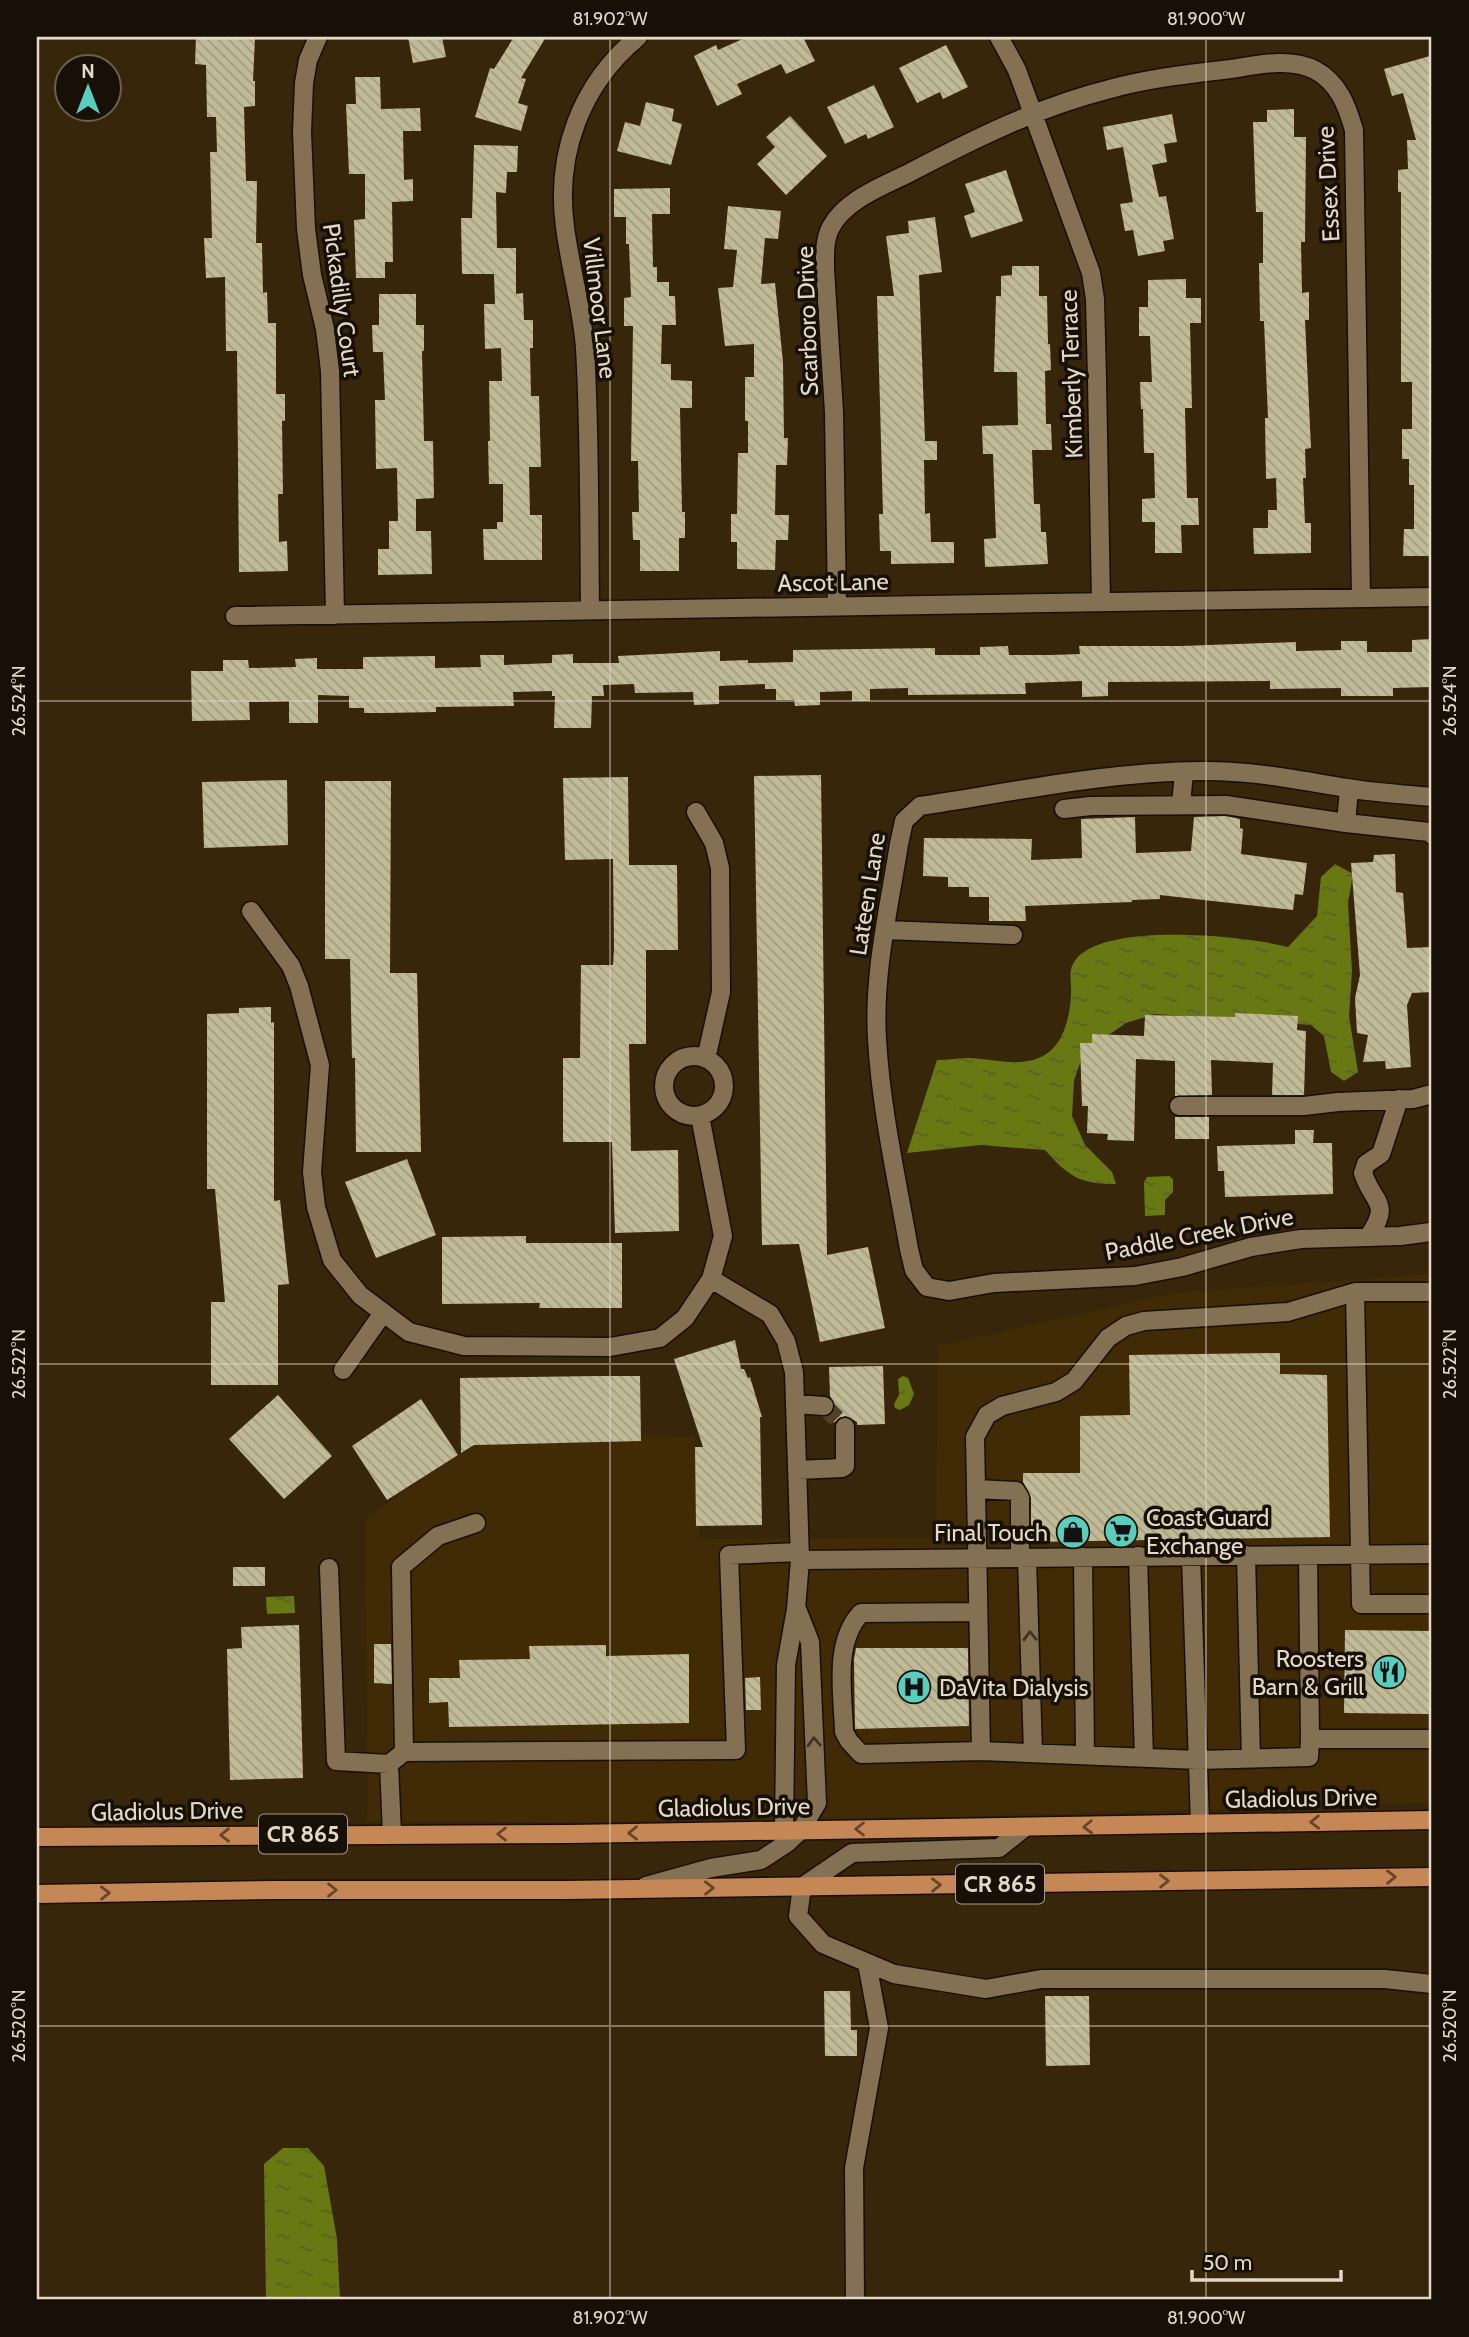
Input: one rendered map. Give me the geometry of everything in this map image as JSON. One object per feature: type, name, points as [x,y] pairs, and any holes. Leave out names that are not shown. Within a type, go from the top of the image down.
[{"type":"main road","name":"Gladiolus Drive","points":[[37,1837],[570,1834],[1432,1820]]},
{"type":"main road","name":"CR 865","points":[[37,1894],[802,1887],[1432,1877]]},
{"type":"street","name":"Pickadilly Court","points":[[318,37],[308,60],[304,83],[302,132],[306,229],[330,371],[335,615]]},
{"type":"street","name":"Villmoor Lane","points":[[590,610],[585,345],[565,227],[564,177],[570,141],[581,108],[609,65],[638,37]]},
{"type":"street","name":"Kimberly Terrace","points":[[999,37],[1017,71],[1091,273],[1095,299],[1101,602]]},
{"type":"street","name":"Essex Drive","points":[[1033,113],[1110,89],[1157,78],[1268,64],[1291,64],[1314,69],[1333,84],[1347,105],[1354,131],[1361,598]]},
{"type":"street","name":"Scarboro Drive","points":[[837,606],[834,412],[825,269],[825,247],[831,227],[847,208],[870,193],[982,135],[1033,113]]},
{"type":"street","name":"Ascot Lane","points":[[235,616],[1432,597]]},
{"type":"street","name":"Lateen Lane","points":[[976,1285],[949,1291],[927,1287],[914,1270],[882,1087],[877,1038],[877,989],[904,821],[920,806],[1081,780],[1184,772],[1254,774],[1349,789],[1432,797]]},
{"type":"street","points":[[1181,805],[1184,772]]},
{"type":"street","points":[[1346,823],[1349,789]]},
{"type":"street","points":[[1064,809],[1091,806],[1226,805],[1429,832],[1432,835]]},
{"type":"street","points":[[696,812],[714,844],[720,868],[721,992],[706,1059]]},
{"type":"street","points":[[251,911],[291,966],[320,1065],[312,1172],[316,1206],[332,1259],[360,1295],[409,1332],[464,1346],[610,1347],[660,1338],[685,1318],[711,1279],[723,1236],[700,1116]]},
{"type":"street","points":[[885,930],[1013,934]]},
{"type":"street","points":[[696,1056],[706,1059],[721,1073],[724,1083],[723,1096],[710,1112],[690,1116],[672,1107],[664,1088],[665,1077],[678,1061],[696,1056]]},
{"type":"street","points":[[1179,1107],[1304,1106],[1432,1094]]},
{"type":"street","points":[[1369,1236],[1379,1221],[1381,1210],[1363,1173],[1366,1164],[1381,1154],[1390,1134],[1399,1099]]},
{"type":"street","name":"Paddle Creek Drive","points":[[976,1285],[1135,1276],[1182,1267],[1251,1247],[1301,1239],[1400,1236],[1432,1232]]},
{"type":"street","points":[[711,1279],[769,1314],[786,1341],[794,1371],[800,1556],[796,1609],[786,1665],[792,1830]]},
{"type":"street","points":[[981,1751],[975,1437],[987,1415],[1002,1406],[1056,1392],[1074,1381],[1108,1338],[1126,1326],[1144,1321],[1287,1312],[1355,1292],[1432,1292]]},
{"type":"street","points":[[1355,1292],[1361,1604],[1432,1604]]},
{"type":"street","points":[[343,1370],[383,1312]]},
{"type":"street","points":[[795,1404],[824,1406]]},
{"type":"street","points":[[797,1470],[845,1466],[845,1427]]},
{"type":"street","points":[[976,1489],[1016,1492],[1020,1498],[1033,1753]]},
{"type":"street","points":[[404,1753],[401,1567],[438,1536],[476,1523]]},
{"type":"street","points":[[329,1568],[336,1761],[389,1764],[404,1753],[736,1749],[729,1555],[1024,1558],[1432,1554]]},
{"type":"street","points":[[1246,1555],[1251,1759]]},
{"type":"street","points":[[977,1612],[861,1613],[852,1623],[844,1643],[844,1732],[861,1754],[981,1751],[1198,1760],[1309,1758],[1308,1555]]},
{"type":"street","points":[[1138,1556],[1144,1758]]},
{"type":"street","points":[[1191,1556],[1200,1824]]},
{"type":"street","points":[[1083,1557],[1086,1755]]},
{"type":"street","points":[[636,1889],[710,1868],[761,1860],[787,1843],[792,1830],[817,1803],[810,1642],[796,1609]]},
{"type":"street","points":[[1310,1739],[1432,1739]]},
{"type":"street","points":[[389,1764],[392,1834]]},
{"type":"street","points":[[1024,1828],[999,1848],[852,1853],[802,1887],[798,1916],[823,1944],[894,1974],[986,1989],[1041,1979],[1385,1979],[1432,1984]]},
{"type":"street","points":[[855,2300],[854,2168],[879,2028],[867,1963]]},
{"type":"shaded area","points":[[1432,1274],[1432,1803],[942,1817],[366,1822],[365,1518],[475,1444],[694,1436],[700,1539],[936,1537],[938,1346],[1173,1293]]},
{"type":"water","points":[[1335,864],[1353,874],[1348,903],[1352,971],[1349,1016],[1358,1072],[1344,1081],[1331,1072],[1324,1036],[1311,1025],[1155,1014],[1126,1023],[1084,1052],[1074,1080],[1072,1116],[1085,1145],[1112,1172],[1116,1184],[1076,1177],[1061,1167],[1045,1150],[980,1145],[907,1153],[937,1060],[969,1058],[1025,1062],[1043,1056],[1056,1045],[1069,1012],[1072,967],[1087,950],[1110,941],[1140,936],[1173,935],[1240,939],[1288,947],[1317,916],[1321,877]]},
{"type":"water","points":[[1169,1176],[1173,1179],[1173,1192],[1165,1200],[1165,1215],[1145,1216],[1144,1182],[1147,1177]]},
{"type":"water","points":[[903,1376],[908,1378],[914,1394],[909,1405],[900,1410],[895,1408],[894,1404],[899,1395],[898,1379]]},
{"type":"water","points":[[294,1596],[295,1613],[267,1614],[266,1597]]},
{"type":"water","points":[[283,2148],[308,2148],[324,2166],[337,2239],[340,2300],[266,2300],[264,2164]]},
{"type":"building","points":[[196,37],[255,37],[255,106],[244,107],[246,181],[257,181],[256,243],[262,243],[263,293],[267,292],[268,323],[276,323],[276,394],[285,394],[285,421],[282,421],[283,494],[278,494],[279,542],[287,541],[288,571],[239,572],[237,351],[226,351],[225,277],[206,278],[204,238],[212,238],[210,152],[217,152],[216,117],[207,117],[206,65],[195,64]]},
{"type":"building","points":[[408,37],[442,37],[446,57],[413,63]]},
{"type":"building","points":[[514,37],[546,37],[521,78],[526,79],[518,103],[528,106],[521,131],[475,117],[490,68],[494,69]]},
{"type":"building","points":[[747,37],[803,37],[815,61],[786,74],[781,64],[737,84],[742,94],[717,106],[694,56],[716,45],[718,50]]},
{"type":"building","points":[[946,45],[968,87],[943,99],[940,92],[917,103],[899,68]]},
{"type":"building","points":[[1430,56],[1432,556],[1403,556],[1404,529],[1414,529],[1414,485],[1409,485],[1409,459],[1402,459],[1402,429],[1412,429],[1412,382],[1401,382],[1401,192],[1398,192],[1398,170],[1408,169],[1407,140],[1416,140],[1403,93],[1392,96],[1384,69]]},
{"type":"building","points":[[355,77],[380,77],[381,109],[420,108],[421,131],[403,131],[404,180],[413,179],[413,201],[392,202],[393,262],[385,262],[385,278],[356,278],[354,220],[365,219],[365,174],[349,174],[346,104],[356,104]]},
{"type":"building","points":[[874,85],[894,127],[868,139],[866,134],[845,144],[827,107]]},
{"type":"building","points":[[646,102],[674,109],[672,121],[682,124],[671,165],[617,151],[625,122],[640,126]]},
{"type":"building","points":[[1294,109],[1294,137],[1306,137],[1305,242],[1301,242],[1302,293],[1309,292],[1309,320],[1305,320],[1311,448],[1305,449],[1306,478],[1303,478],[1305,523],[1311,523],[1311,553],[1254,554],[1253,528],[1268,528],[1268,510],[1277,510],[1276,478],[1266,479],[1265,418],[1268,418],[1264,321],[1260,321],[1259,263],[1263,263],[1263,212],[1256,212],[1253,122],[1267,122],[1267,110]]},
{"type":"building","points":[[1172,114],[1177,142],[1164,144],[1167,162],[1152,165],[1159,197],[1166,196],[1174,239],[1163,241],[1165,251],[1138,256],[1133,230],[1125,231],[1120,204],[1133,202],[1123,147],[1107,150],[1103,127]]},
{"type":"building","points":[[790,116],[827,156],[786,195],[757,164],[775,147],[766,137]]},
{"type":"building","points":[[474,145],[518,146],[517,172],[507,172],[506,193],[496,192],[497,248],[516,248],[516,294],[523,293],[524,320],[533,320],[533,348],[530,348],[531,396],[539,396],[541,467],[529,467],[530,515],[542,515],[542,560],[484,560],[483,529],[497,529],[497,522],[503,522],[503,484],[489,484],[488,441],[489,381],[502,381],[501,348],[485,349],[484,304],[495,304],[494,274],[462,274],[461,218],[472,218]]},
{"type":"building","points":[[1006,170],[1023,221],[971,238],[964,216],[975,212],[965,184]]},
{"type":"building","points":[[670,188],[670,214],[652,214],[653,267],[657,267],[657,282],[669,282],[669,296],[675,296],[676,325],[662,325],[661,364],[671,364],[671,380],[692,381],[692,408],[680,408],[685,538],[679,538],[679,571],[640,571],[640,540],[633,540],[632,512],[639,512],[638,461],[631,461],[633,326],[624,326],[624,298],[631,297],[629,244],[626,244],[626,217],[614,217],[614,189]]},
{"type":"building","points":[[728,206],[781,211],[778,239],[765,238],[761,284],[775,283],[783,362],[784,438],[788,438],[787,465],[776,465],[775,515],[789,515],[788,540],[776,540],[775,570],[737,569],[737,542],[731,542],[731,514],[737,514],[738,453],[748,453],[745,377],[754,377],[754,344],[725,346],[718,288],[733,287],[737,250],[724,249]]},
{"type":"building","points":[[935,217],[942,272],[919,275],[925,441],[937,441],[937,460],[924,460],[925,514],[930,513],[931,542],[954,542],[954,563],[891,564],[891,551],[880,551],[879,514],[883,514],[877,296],[894,296],[886,236],[909,233],[908,221]]},
{"type":"building","points":[[1012,266],[1039,266],[1039,296],[1047,296],[1051,370],[1045,371],[1046,424],[1051,424],[1052,450],[1032,450],[1034,504],[1040,504],[1041,532],[1046,532],[1048,564],[985,567],[984,539],[996,538],[993,454],[983,454],[982,426],[1018,425],[1017,372],[994,372],[996,296],[1001,296],[1001,276],[1012,275]]},
{"type":"building","points":[[1186,279],[1186,298],[1201,298],[1201,323],[1190,323],[1192,408],[1185,408],[1187,498],[1198,498],[1199,525],[1181,525],[1182,553],[1155,553],[1155,522],[1142,522],[1142,499],[1155,498],[1154,453],[1144,453],[1140,382],[1152,382],[1150,336],[1139,336],[1139,307],[1148,307],[1148,280]]},
{"type":"building","points":[[379,294],[416,294],[416,325],[424,325],[424,441],[433,441],[434,498],[416,499],[416,531],[431,531],[432,574],[378,575],[378,549],[389,549],[389,521],[398,521],[397,468],[376,469],[375,400],[385,400],[383,352],[373,352],[372,325],[379,325]]},
{"type":"building","points":[[1432,639],[1432,687],[1393,688],[1393,696],[1341,696],[1341,688],[1270,689],[1270,681],[1108,682],[1108,696],[1082,697],[1082,681],[1025,683],[1026,694],[908,695],[908,688],[870,689],[870,701],[852,701],[852,691],[820,692],[820,705],[795,706],[794,700],[776,700],[776,689],[765,689],[765,684],[719,686],[719,704],[694,705],[693,692],[635,693],[634,684],[603,685],[604,696],[592,696],[591,728],[554,728],[555,696],[552,696],[552,691],[513,692],[514,706],[436,707],[436,712],[384,713],[364,713],[364,708],[349,708],[349,696],[318,695],[318,723],[289,723],[289,701],[249,702],[250,720],[192,721],[191,671],[223,671],[223,660],[248,660],[249,668],[296,667],[295,659],[317,658],[317,669],[363,669],[363,657],[435,656],[435,668],[481,667],[480,655],[504,655],[504,665],[552,663],[552,655],[573,654],[573,663],[619,663],[618,656],[720,651],[720,661],[748,660],[748,663],[793,662],[793,650],[935,648],[935,655],[980,655],[980,647],[1008,646],[1009,655],[1051,655],[1080,654],[1079,646],[1296,642],[1296,651],[1341,650],[1341,641],[1367,641],[1367,652],[1412,652],[1412,640]]},
{"type":"building","points":[[821,775],[827,1255],[868,1247],[885,1328],[820,1342],[799,1244],[762,1245],[754,776]]},
{"type":"building","points":[[628,777],[629,865],[677,865],[678,950],[646,950],[646,1044],[629,1044],[631,1151],[678,1150],[679,1231],[615,1233],[612,1142],[563,1142],[563,1058],[580,1058],[581,965],[613,965],[614,949],[613,859],[565,860],[563,778]]},
{"type":"building","points":[[287,780],[288,845],[204,848],[202,782]]},
{"type":"building","points":[[325,781],[391,781],[390,973],[417,973],[421,1152],[356,1152],[350,959],[325,959]]},
{"type":"building","points":[[1225,816],[1240,819],[1240,828],[1243,829],[1241,854],[1307,863],[1303,895],[1295,894],[1293,910],[1160,895],[1160,899],[1132,902],[1025,906],[1026,921],[989,921],[989,897],[969,897],[969,887],[948,887],[948,877],[923,876],[924,838],[1032,839],[1031,860],[1082,858],[1081,819],[1135,817],[1136,853],[1191,851],[1194,817]]},
{"type":"building","points":[[1395,854],[1396,892],[1403,893],[1407,948],[1432,947],[1432,992],[1412,993],[1407,1005],[1411,1067],[1386,1069],[1385,1061],[1363,1062],[1368,1035],[1357,1033],[1355,998],[1360,975],[1351,863],[1373,862],[1374,855]]},
{"type":"building","points":[[271,1007],[271,1023],[274,1022],[274,1201],[280,1200],[289,1284],[278,1285],[278,1385],[211,1385],[211,1302],[225,1302],[215,1189],[207,1189],[207,1014],[239,1013],[239,1008]]},
{"type":"building","points":[[1235,1013],[1298,1016],[1297,1030],[1306,1031],[1304,1095],[1272,1095],[1273,1063],[1211,1060],[1212,1095],[1175,1096],[1175,1061],[1136,1059],[1134,1141],[1107,1140],[1108,1134],[1087,1133],[1088,1106],[1082,1106],[1080,1043],[1092,1043],[1092,1034],[1144,1036],[1145,1015],[1235,1017]]},
{"type":"building","points":[[1175,1117],[1209,1117],[1209,1139],[1175,1139]]},
{"type":"building","points":[[1295,1130],[1314,1130],[1313,1143],[1332,1143],[1333,1194],[1225,1197],[1224,1171],[1218,1171],[1217,1146],[1295,1144]]},
{"type":"building","points":[[407,1159],[436,1235],[376,1258],[345,1182]]},
{"type":"building","points":[[526,1236],[526,1243],[622,1243],[622,1308],[539,1308],[540,1303],[442,1304],[442,1237]]},
{"type":"building","points":[[735,1340],[741,1369],[750,1377],[762,1417],[762,1525],[696,1526],[695,1447],[703,1447],[674,1359]]},
{"type":"building","points":[[1280,1353],[1280,1374],[1327,1375],[1330,1537],[1031,1542],[1031,1498],[1023,1482],[1023,1473],[1080,1473],[1080,1416],[1130,1415],[1129,1355]]},
{"type":"building","points":[[883,1366],[885,1424],[857,1425],[857,1422],[846,1416],[830,1423],[835,1406],[830,1396],[829,1367]]},
{"type":"building","points":[[640,1376],[641,1441],[474,1445],[461,1453],[460,1378]]},
{"type":"building","points":[[278,1395],[332,1456],[284,1499],[229,1439]]},
{"type":"building","points":[[421,1399],[458,1455],[387,1500],[352,1446]]},
{"type":"building","points":[[233,1567],[265,1567],[265,1586],[233,1586]]},
{"type":"building","points":[[299,1625],[303,1778],[230,1780],[227,1649],[242,1648],[241,1627]]},
{"type":"building","name":"Roosters Barn & Grill","points":[[1345,1630],[1432,1631],[1432,1714],[1344,1713]]},
{"type":"building","points":[[374,1644],[391,1644],[392,1684],[374,1683]]},
{"type":"building","points":[[606,1645],[606,1656],[689,1654],[689,1723],[449,1727],[448,1702],[429,1703],[429,1678],[460,1678],[459,1660],[530,1659],[529,1646]]},
{"type":"building","name":"DaVita Dialysis","points":[[856,1648],[968,1648],[969,1726],[855,1729]]},
{"type":"building","points":[[760,1677],[761,1710],[746,1710],[745,1678]]},
{"type":"building","points":[[824,1991],[850,1991],[851,2030],[857,2030],[857,2056],[825,2056]]},
{"type":"building","points":[[1045,1996],[1089,1996],[1090,2065],[1046,2066]]},
{"type":"tunnel","points":[[824,1406],[845,1427]]},
{"type":"place","name":"Coast Guard Exchange","points":[[1121,1531]]},
{"type":"place","name":"Final Touch","points":[[1073,1532]]},
{"type":"place","name":"Roosters Barn & Grill","points":[[1389,1672]]},
{"type":"place","name":"DaVita Dialysis","points":[[914,1687]]}]
